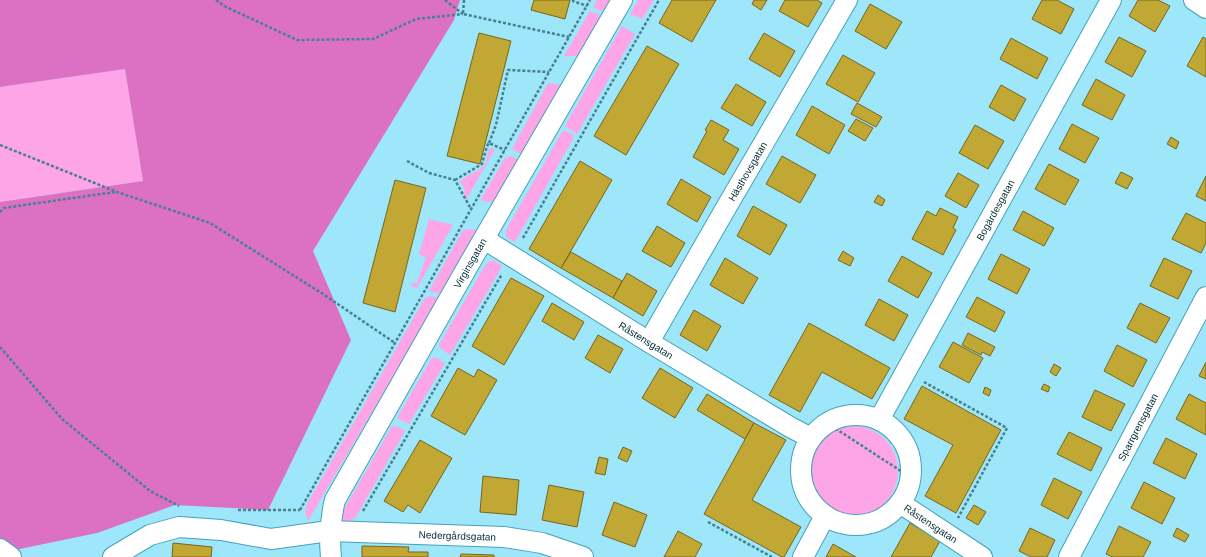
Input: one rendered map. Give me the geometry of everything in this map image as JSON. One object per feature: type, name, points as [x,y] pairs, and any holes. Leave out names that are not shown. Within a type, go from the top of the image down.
[{"type":"street","name":"Virginsgatan","points":[[331,557],[329,531],[335,500],[622,0]]},
{"type":"street","name":"Hästhovsgatan","points":[[649,342],[847,0]]},
{"type":"street","name":"Bogärdesgatan","points":[[879,420],[1111,0]]},
{"type":"street","points":[[1194,0],[1206,8]]},
{"type":"street","name":"Råstensgatan","points":[[484,240],[649,342],[790,427],[811,438]]},
{"type":"street","name":"Sparrgrensgatan","points":[[1069,557],[1206,298]]},
{"type":"street","name":"Råstensgatan","points":[[858,415],[879,420],[891,428],[900,438],[907,450],[910,463],[910,477],[907,491],[900,503],[890,513],[878,520],[865,524],[851,525],[838,522],[825,516],[814,506],[806,494],[801,480],[800,465],[804,451],[811,438],[826,423],[842,417],[858,415]]},
{"type":"street","name":"Råstensgatan","points":[[900,503],[982,557]]},
{"type":"street","points":[[804,557],[825,516]]},
{"type":"street","points":[[113,557],[150,535],[179,527],[221,530],[271,539],[329,531]]},
{"type":"street","name":"Nedergårdsgatan","points":[[329,531],[504,537],[542,543],[583,557]]},
{"type":"street","points":[[0,549],[11,557]]},
{"type":"path","points":[[216,0],[226,7],[297,40],[373,39],[416,19],[463,14],[569,37]]},
{"type":"path","points":[[445,0],[463,14]]},
{"type":"path","points":[[463,14],[464,0]]},
{"type":"path","points":[[574,0],[573,1],[587,6]]},
{"type":"path","points":[[234,510],[300,510],[590,0]]},
{"type":"path","points":[[455,180],[482,164],[487,146],[490,143],[496,125],[508,70],[549,72]]},
{"type":"path","points":[[490,143],[495,144],[505,150]]},
{"type":"path","points":[[0,145],[117,192],[210,223],[323,294],[395,343]]},
{"type":"path","points":[[406,161],[430,173],[455,180],[471,209]]},
{"type":"path","points":[[0,212],[4,208],[117,192]]},
{"type":"path","points":[[0,347],[62,419],[150,491],[182,507]]},
{"type":"path","points":[[906,372],[1007,428],[948,534]]},
{"type":"path","points":[[826,423],[910,477]]},
{"type":"path","points":[[708,522],[772,557]]},
{"type":"shaded area","points":[[0,0],[460,0],[454,20],[313,251],[351,340],[268,510],[175,505],[97,533],[10,551],[0,557],[0,202],[143,181],[125,69],[0,87]]},
{"type":"shaded area","points":[[597,0],[610,0],[604,10],[601,11],[593,7]]},
{"type":"shaded area","points":[[638,0],[654,0],[642,19],[630,14]]},
{"type":"shaded area","points":[[590,11],[600,15],[600,18],[578,56],[564,56]]},
{"type":"shaded area","points":[[622,26],[635,34],[577,134],[565,126]]},
{"type":"shaded area","points":[[125,69],[143,181],[0,202],[0,87]]},
{"type":"shaded area","points":[[548,83],[561,85],[521,154],[512,149]]},
{"type":"shaded area","points":[[564,130],[572,134],[574,137],[515,242],[506,237],[506,230]]},
{"type":"shaded area","points":[[489,149],[495,149],[465,200],[464,187],[460,182],[484,166]]},
{"type":"shaded area","points":[[511,156],[518,160],[493,202],[482,201],[481,199],[505,158]]},
{"type":"shaded area","points":[[429,219],[453,225],[417,288],[412,286],[411,283],[417,283],[426,257],[419,254]]},
{"type":"shaded area","points":[[463,230],[477,230],[440,294],[429,291]]},
{"type":"shaded area","points":[[493,260],[502,265],[499,272],[450,355],[440,348],[439,345],[484,267],[488,262]]},
{"type":"shaded area","points":[[432,296],[439,298],[308,521],[305,512],[307,504],[425,298]]},
{"type":"shaded area","points":[[434,357],[445,363],[409,424],[397,418],[431,359]]},
{"type":"shaded area","points":[[392,426],[399,427],[405,431],[356,517],[348,522],[341,520],[343,511]]},
{"type":"shaded area","points":[[853,426],[870,429],[885,439],[895,454],[898,471],[895,488],[885,503],[870,513],[853,516],[836,513],[821,503],[811,488],[808,471],[811,454],[821,439],[836,429]]},
{"type":"building","points":[[534,0],[570,0],[565,19],[531,10]]},
{"type":"building","points":[[672,0],[716,0],[692,42],[659,23]]},
{"type":"building","points":[[754,0],[767,0],[761,10],[752,4]]},
{"type":"building","points":[[785,0],[817,0],[822,3],[808,27],[779,11]]},
{"type":"building","points":[[1042,0],[1057,0],[1074,9],[1061,34],[1032,19]]},
{"type":"building","points":[[1138,0],[1158,0],[1170,6],[1155,32],[1129,16]]},
{"type":"building","points":[[870,4],[902,22],[886,49],[855,31]]},
{"type":"building","points":[[479,33],[511,41],[480,164],[447,156]]},
{"type":"building","points":[[764,33],[795,51],[780,77],[749,59]]},
{"type":"building","points":[[1119,37],[1146,51],[1132,77],[1105,62]]},
{"type":"building","points":[[1203,37],[1206,39],[1206,77],[1187,66]]},
{"type":"building","points":[[1011,38],[1048,58],[1037,79],[1000,59]]},
{"type":"building","points":[[647,46],[679,64],[626,155],[594,136]]},
{"type":"building","points":[[843,55],[875,73],[858,102],[826,84]]},
{"type":"building","points":[[1096,79],[1125,95],[1112,120],[1082,105]]},
{"type":"building","points":[[736,84],[766,102],[752,126],[721,108]]},
{"type":"building","points":[[1001,85],[1026,99],[1014,121],[989,107]]},
{"type":"building","points":[[857,103],[882,117],[876,127],[851,114]]},
{"type":"building","points":[[812,106],[845,125],[829,154],[796,135]]},
{"type":"building","points":[[856,119],[873,128],[865,141],[848,131]]},
{"type":"building","points":[[711,120],[729,130],[723,140],[739,149],[724,175],[693,157],[707,131],[705,130]]},
{"type":"building","points":[[1072,124],[1099,138],[1085,163],[1059,149]]},
{"type":"building","points":[[975,125],[1004,141],[988,169],[959,153]]},
{"type":"building","points":[[1171,137],[1179,142],[1176,149],[1167,144]]},
{"type":"building","points":[[782,156],[816,175],[800,203],[766,184]]},
{"type":"building","points":[[580,161],[612,180],[561,268],[529,249]]},
{"type":"building","points":[[1049,164],[1079,180],[1065,205],[1035,189]]},
{"type":"building","points":[[1121,172],[1133,178],[1127,189],[1115,183]]},
{"type":"building","points":[[958,173],[979,185],[966,208],[945,196]]},
{"type":"building","points":[[1206,176],[1206,201],[1196,196]]},
{"type":"building","points":[[681,179],[711,197],[697,222],[667,204]]},
{"type":"building","points":[[395,180],[426,188],[395,312],[363,303]]},
{"type":"building","points":[[878,195],[885,200],[882,206],[874,202]]},
{"type":"building","points":[[753,206],[787,225],[770,255],[737,236]]},
{"type":"building","points":[[940,208],[958,217],[953,228],[956,230],[943,255],[912,239],[927,211],[936,216]]},
{"type":"building","points":[[1023,211],[1054,228],[1044,246],[1013,230]]},
{"type":"building","points":[[1186,213],[1206,223],[1206,243],[1201,253],[1172,239]]},
{"type":"building","points":[[657,226],[685,243],[671,267],[642,251]]},
{"type":"building","points":[[843,251],[854,258],[850,266],[838,260]]},
{"type":"building","points":[[571,252],[622,281],[613,298],[561,268]]},
{"type":"building","points":[[1001,254],[1030,269],[1017,294],[988,279]]},
{"type":"building","points":[[902,256],[932,273],[918,298],[888,281]]},
{"type":"building","points":[[725,258],[758,278],[743,304],[710,285]]},
{"type":"building","points":[[1164,258],[1192,271],[1178,299],[1150,286]]},
{"type":"building","points":[[627,273],[657,291],[643,316],[613,298]]},
{"type":"building","points":[[511,278],[544,296],[504,365],[472,346]]},
{"type":"building","points":[[977,297],[1005,312],[995,332],[966,317]]},
{"type":"building","points":[[879,299],[908,315],[894,341],[865,325]]},
{"type":"building","points":[[552,303],[584,322],[574,340],[542,321]]},
{"type":"building","points":[[1140,303],[1170,318],[1156,343],[1127,328]]},
{"type":"building","points":[[694,310],[721,326],[707,351],[680,335]]},
{"type":"building","points":[[809,323],[890,368],[872,399],[822,372],[800,412],[769,395]]},
{"type":"building","points":[[968,333],[995,347],[990,356],[982,352],[981,355],[962,345]]},
{"type":"building","points":[[598,335],[623,349],[610,373],[585,358]]},
{"type":"building","points":[[953,342],[983,358],[969,383],[939,367]]},
{"type":"building","points":[[1117,345],[1147,360],[1133,387],[1104,371]]},
{"type":"building","points":[[1206,362],[1206,379],[1199,376]]},
{"type":"building","points":[[1054,364],[1061,368],[1056,376],[1050,372]]},
{"type":"building","points":[[458,368],[474,377],[478,369],[497,380],[465,435],[431,416]]},
{"type":"building","points":[[660,368],[693,388],[675,418],[642,398]]},
{"type":"building","points":[[1044,384],[1050,387],[1048,392],[1041,389]]},
{"type":"building","points":[[922,386],[1001,430],[956,513],[925,496],[953,445],[904,419]]},
{"type":"building","points":[[985,387],[991,390],[989,396],[983,393]]},
{"type":"building","points":[[1095,390],[1125,404],[1111,431],[1082,417]]},
{"type":"building","points":[[707,394],[754,423],[745,439],[697,410]]},
{"type":"building","points":[[1189,394],[1206,403],[1206,435],[1176,419]]},
{"type":"building","points":[[754,423],[786,440],[752,500],[801,527],[784,557],[704,514]]},
{"type":"building","points":[[1069,432],[1102,448],[1091,471],[1057,454]]},
{"type":"building","points":[[1166,438],[1197,454],[1185,479],[1153,463]]},
{"type":"building","points":[[420,440],[452,458],[420,513],[408,505],[403,512],[384,501]]},
{"type":"building","points":[[623,447],[632,451],[627,462],[618,458]]},
{"type":"building","points":[[599,457],[608,459],[605,475],[595,473]]},
{"type":"building","points":[[483,476],[519,480],[516,515],[480,512]]},
{"type":"building","points":[[1054,478],[1082,492],[1068,519],[1041,505]]},
{"type":"building","points":[[1144,482],[1175,498],[1162,524],[1131,508]]},
{"type":"building","points":[[549,485],[584,492],[577,527],[542,520]]},
{"type":"building","points":[[614,502],[647,515],[635,547],[602,535]]},
{"type":"building","points":[[974,505],[986,512],[978,525],[966,518]]},
{"type":"building","points":[[910,523],[940,541],[931,557],[891,557]]},
{"type":"building","points":[[1119,526],[1151,542],[1143,557],[1113,557],[1106,554]]},
{"type":"building","points":[[1030,528],[1055,540],[1047,557],[1031,557],[1019,551]]},
{"type":"building","points":[[1177,528],[1189,535],[1185,542],[1173,536]]},
{"type":"building","points":[[678,531],[702,544],[695,557],[664,557]]},
{"type":"building","points":[[173,543],[212,547],[211,557],[172,557]]},
{"type":"building","points":[[833,544],[856,557],[826,557]]},
{"type":"building","points":[[362,546],[409,547],[408,552],[428,552],[428,557],[362,557]]},
{"type":"building","points":[[461,554],[494,555],[494,557],[460,557]]}]
